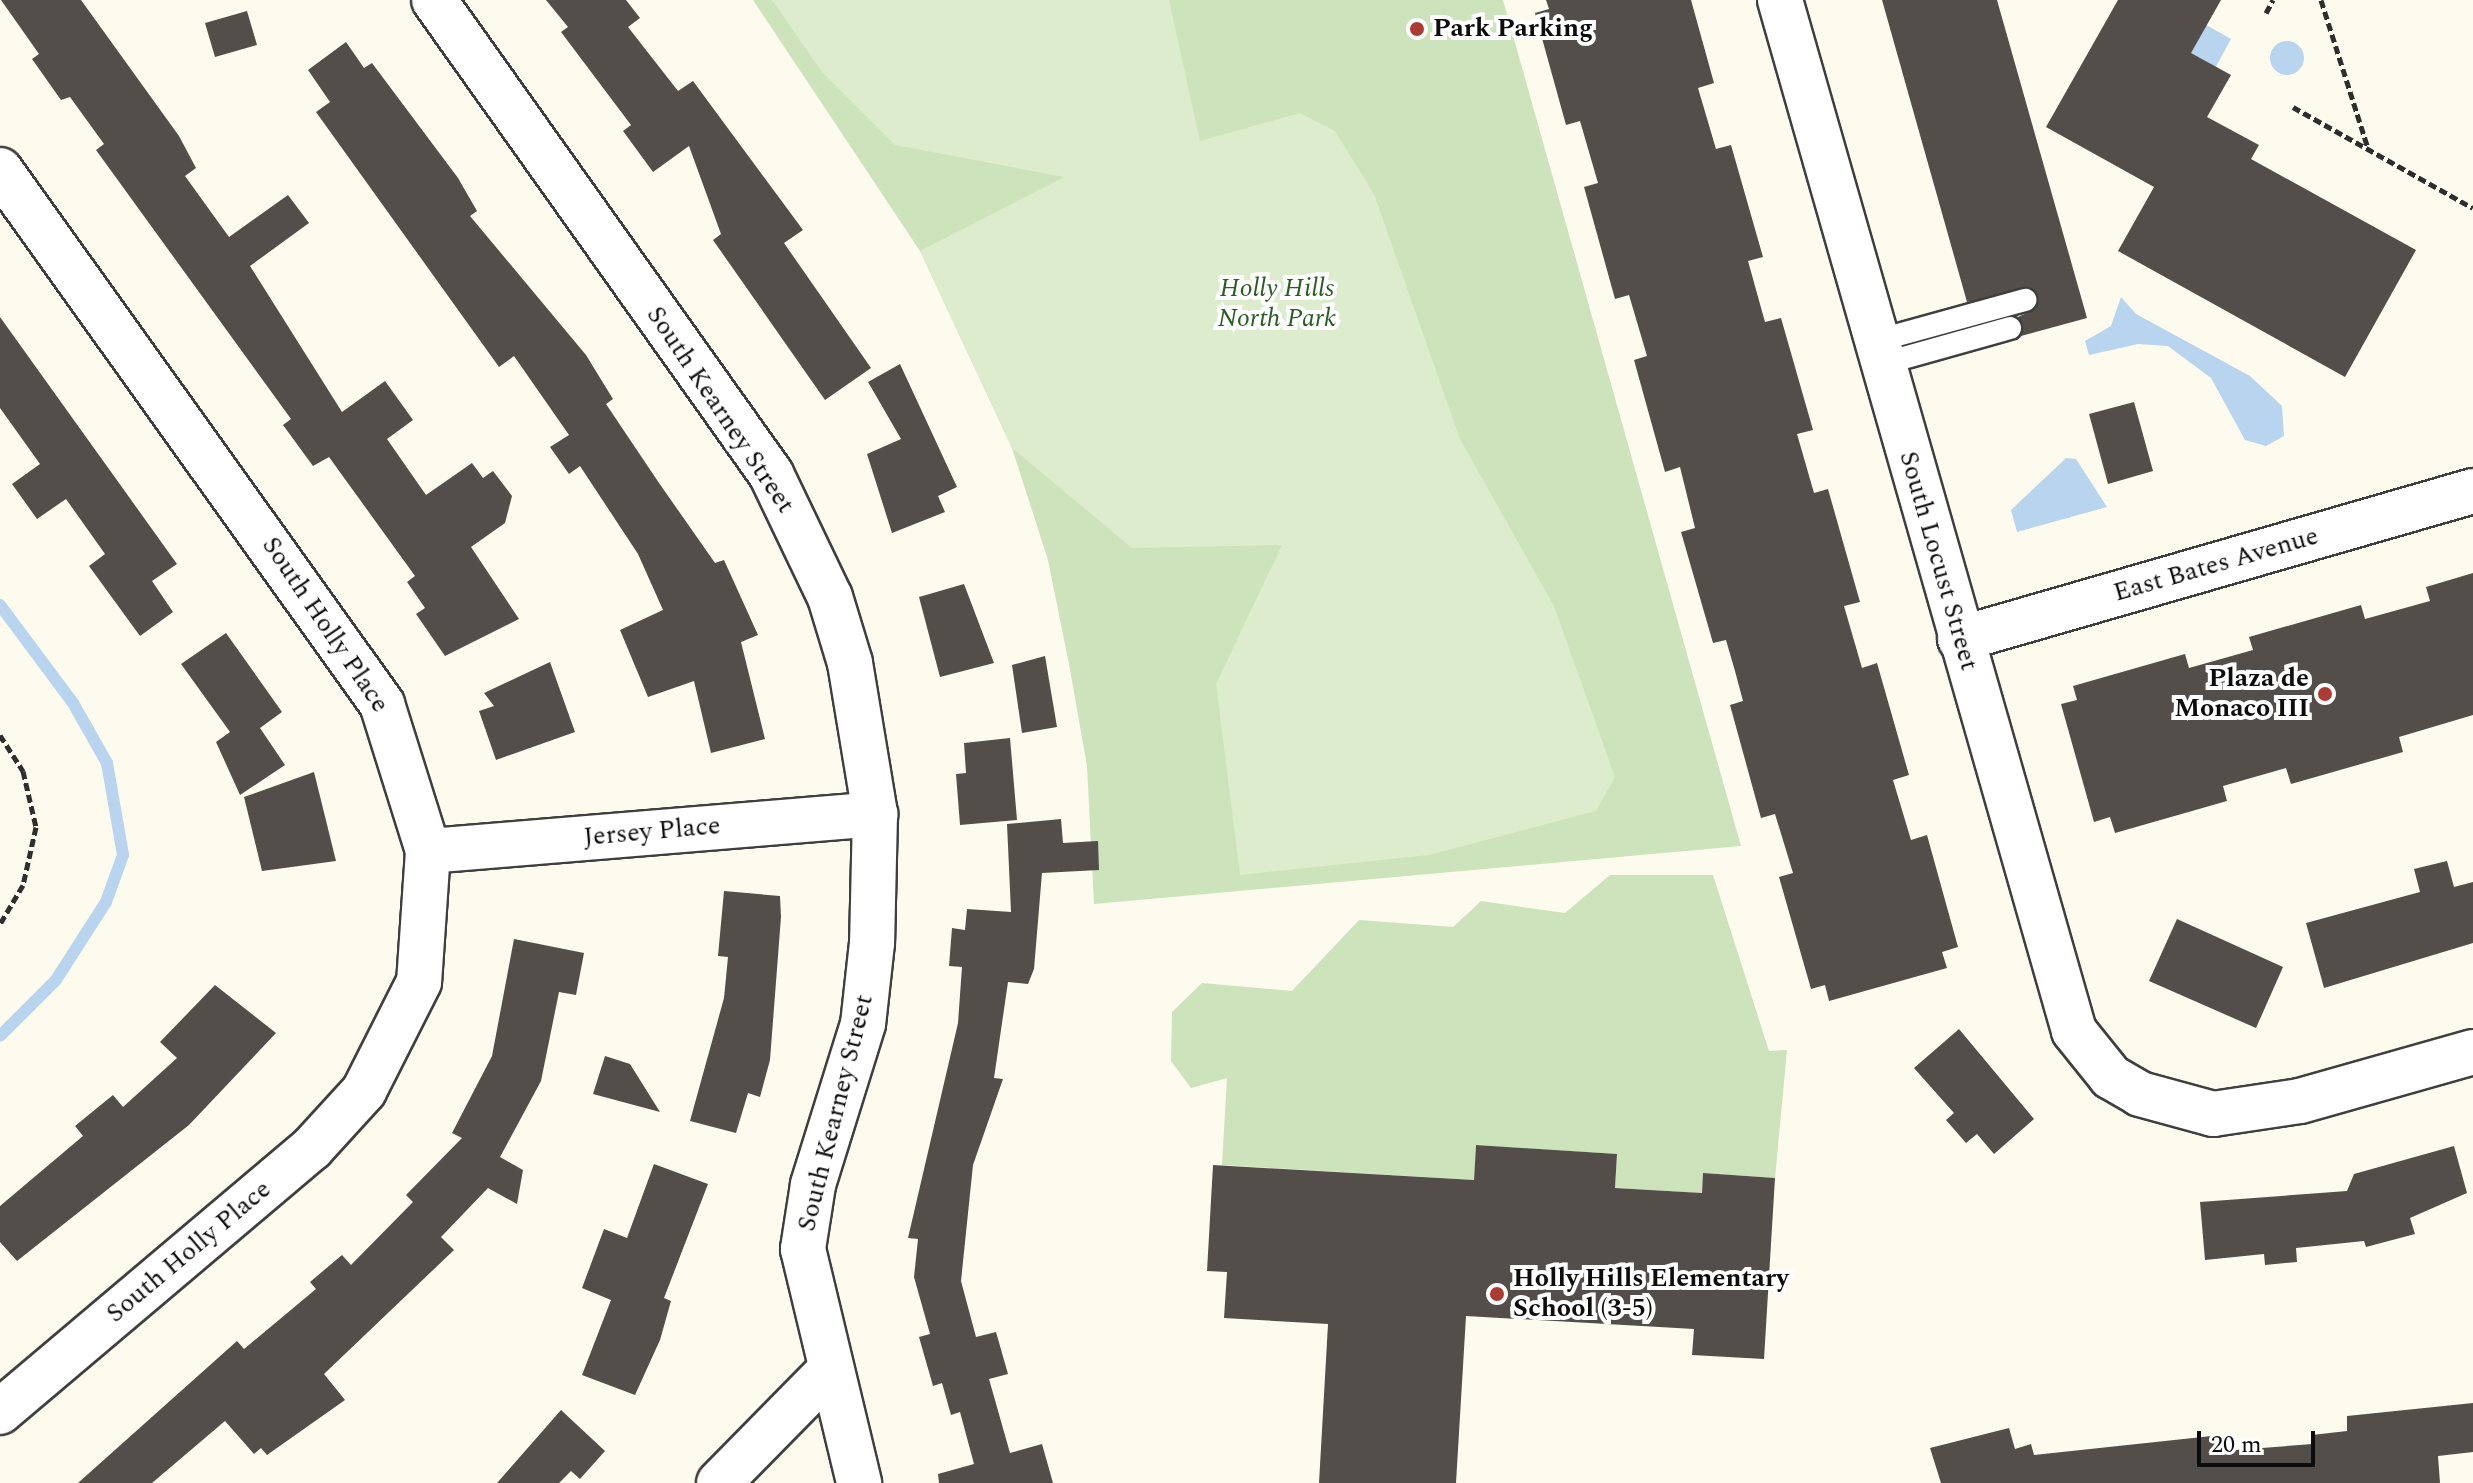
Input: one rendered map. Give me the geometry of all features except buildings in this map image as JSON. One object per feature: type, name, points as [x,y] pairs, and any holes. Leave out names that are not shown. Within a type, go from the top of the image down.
[{"type":"street","name":"South Kearney Street","points":[[434,0],[791,512],[830,597],[850,663],[875,814],[863,1024],[813,1185],[803,1249],[859,1483]]},
{"type":"street","name":"South Locust Street","points":[[1780,0],[2064,1008],[2091,1057],[2140,1094],[2176,1109],[2255,1111],[2473,1052]]},
{"type":"street","name":"South Holly Place","points":[[0,170],[382,704],[428,851],[419,982],[364,1091],[312,1148],[0,1412]]},
{"type":"street","name":"East Bates Avenue","points":[[1960,639],[2473,491]]},
{"type":"street","name":"Jersey Place","points":[[428,851],[875,814]]},
{"type":"street","points":[[719,1483],[830,1370]]},
{"type":"lane","points":[[1879,352],[2025,300]]},
{"type":"lane","points":[[1879,352],[2010,328]]},
{"type":"path","points":[[2266,13],[2273,0]]},
{"type":"path","points":[[2321,0],[2368,148]]},
{"type":"path","points":[[2293,107],[2473,208]]},
{"type":"path","points":[[0,735],[29,786],[36,827],[23,885],[0,924]]},
{"type":"green space","name":"Holly Hills North Park","points":[[753,0],[1503,0],[1741,846],[1094,904],[1087,766],[1069,664],[1048,560],[1012,448],[920,251]]},
{"type":"green space","points":[[772,0],[1169,0],[1200,141],[1300,113],[1335,131],[1374,194],[1460,439],[1554,606],[1615,777],[1596,811],[1429,855],[1240,875],[1216,684],[1282,545],[1132,548],[1012,448],[920,251],[1064,177],[895,145],[822,72]]},
{"type":"green space","points":[[1610,875],[1713,875],[1769,1051],[1787,1050],[1775,1178],[1703,1173],[1702,1193],[1615,1188],[1617,1154],[1476,1145],[1474,1180],[1222,1165],[1227,1078],[1191,1088],[1171,1061],[1172,1012],[1202,983],[1292,991],[1359,920],[1453,927],[1481,901],[1565,913]]},
{"type":"water","points":[[2201,22],[2231,39],[2188,118],[2153,68]]},
{"type":"water","points":[[2287,41],[2299,46],[2304,58],[2299,70],[2287,75],[2275,70],[2270,58],[2275,46]]},
{"type":"water","points":[[2121,297],[2136,314],[2250,376],[2282,406],[2284,436],[2266,446],[2245,440],[2211,378],[2168,346],[2138,344],[2089,355],[2085,341],[2111,326]]},
{"type":"water","points":[[2066,458],[2076,459],[2107,507],[2017,532],[2011,510]]},
{"type":"waterway","points":[[0,605],[73,703],[107,763],[123,855],[106,902],[56,980],[0,1036]]},
{"type":"place","name":"Park Parking","points":[[1417,29]]},
{"type":"place","name":"Plaza de Monaco III","points":[[2325,694]]},
{"type":"place","name":"Holly Hills Elementary School (3-5)","points":[[1497,1294]]}]
